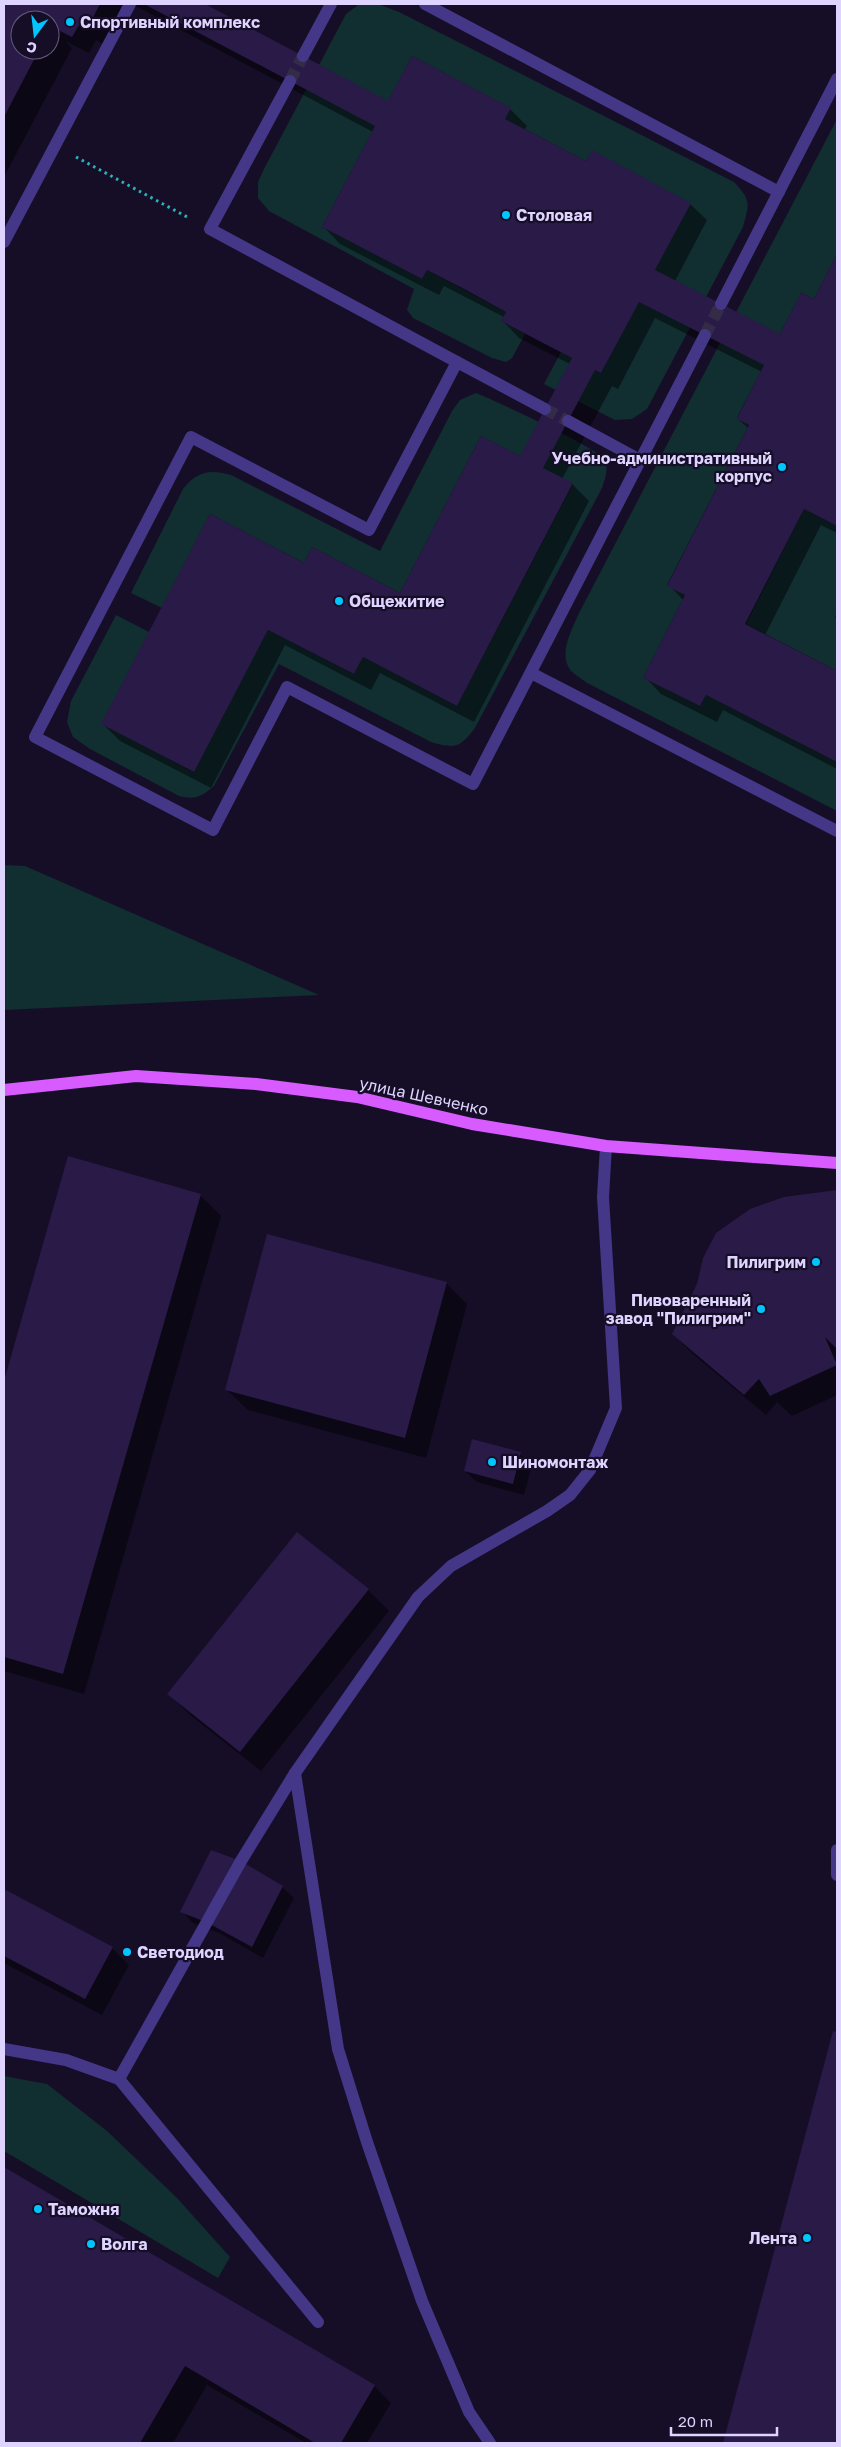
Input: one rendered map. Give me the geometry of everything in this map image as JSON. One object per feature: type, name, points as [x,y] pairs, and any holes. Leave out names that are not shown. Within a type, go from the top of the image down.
[{"type":"main road","name":"улица Шевченко","points":[[4,1090],[136,1076],[256,1084],[357,1097],[472,1124],[606,1146],[837,1163]]},
{"type":"lane","points":[[4,242],[130,4]]},
{"type":"lane","points":[[303,56],[331,4]]},
{"type":"lane","points":[[425,4],[779,192]]},
{"type":"lane","points":[[721,304],[837,79]]},
{"type":"lane","points":[[290,80],[210,229],[545,409]]},
{"type":"lane","points":[[457,362],[369,530],[191,437],[35,737],[212,830],[287,687],[473,784],[705,335]]},
{"type":"lane","points":[[568,421],[640,460]]},
{"type":"lane","points":[[531,673],[837,831]]},
{"type":"lane","points":[[119,2079],[236,1870],[295,1772],[418,1597],[451,1566],[547,1511],[570,1495],[590,1470],[616,1408],[603,1197],[606,1146]]},
{"type":"lane","points":[[295,1772],[338,2049],[367,2142],[422,2301],[469,2412],[490,2443]]},
{"type":"lane","points":[[837,1850],[837,1875]]},
{"type":"lane","points":[[4,2049],[66,2060],[119,2079],[318,2322]]},
{"type":"path","points":[[55,145],[210,229]]},
{"type":"green space","points":[[378,4],[399,12],[734,182],[744,194],[748,208],[743,227],[647,409],[632,419],[615,420],[544,384],[561,352],[601,373],[690,203],[592,151],[586,161],[505,119],[510,108],[412,56],[322,227],[422,279],[427,270],[506,312],[501,321],[525,334],[512,358],[506,362],[492,358],[413,318],[407,310],[414,289],[269,211],[258,198],[258,182],[264,169],[346,14],[358,5]]},
{"type":"green space","points":[[837,119],[837,254],[814,299],[801,293],[737,418],[749,425],[667,585],[685,595],[643,678],[700,706],[706,695],[837,762],[837,811],[587,683],[571,671],[567,664],[566,650],[569,636],[578,615]]},
{"type":"green space","points":[[476,393],[564,434],[596,452],[603,458],[607,469],[602,488],[475,728],[465,740],[452,746],[431,742],[279,664],[214,786],[198,797],[179,796],[90,749],[73,737],[67,722],[71,701],[116,615],[149,632],[102,724],[193,772],[268,630],[354,674],[363,657],[457,706],[573,484],[481,436],[400,593],[312,547],[304,563],[210,514],[162,608],[131,593],[183,489],[193,478],[204,473],[217,472],[231,475],[380,551],[452,411],[460,400]]},
{"type":"green space","points":[[804,509],[837,526],[837,613],[835,617],[837,619],[837,671],[746,624]]},
{"type":"green space","points":[[4,865],[25,866],[319,995],[4,1010]]},
{"type":"green space","points":[[4,2076],[47,2084],[107,2131],[177,2198],[230,2257],[218,2278],[4,2151]]},
{"type":"building","points":[[4,4],[100,4],[87,29],[79,25],[72,37],[60,31],[60,10],[10,10],[10,60],[34,60],[4,117]]},
{"type":"building","points":[[144,4],[205,4],[388,101],[412,56],[511,108],[505,119],[586,161],[592,150],[691,203],[655,270],[780,334],[801,293],[814,299],[837,254],[837,526],[804,509],[745,624],[837,671],[837,762],[706,695],[700,706],[643,678],[685,595],[667,586],[749,425],[737,419],[764,365],[639,302],[601,373],[595,370],[543,468],[573,483],[457,706],[363,657],[354,674],[268,630],[194,772],[101,724],[210,514],[304,563],[312,547],[400,593],[481,436],[520,456],[572,358],[501,321],[506,312],[466,290],[427,270],[422,279],[322,227],[375,126]]},
{"type":"building","points":[[68,1156],[201,1194],[63,1674],[4,1657],[4,1381]]},
{"type":"building","name":"Пивоваренный завод \"Пилигрим\"","points":[[837,1190],[837,1349],[825,1337],[837,1365],[770,1396],[759,1379],[744,1395],[672,1334],[697,1284],[703,1258],[716,1233],[750,1209],[784,1197]]},
{"type":"building","points":[[267,1234],[447,1282],[405,1438],[225,1390]]},
{"type":"building","name":"Шиномонтаж","points":[[472,1439],[521,1452],[513,1484],[464,1471]]},
{"type":"building","points":[[297,1532],[369,1589],[240,1752],[167,1694]]},
{"type":"building","points":[[211,1850],[241,1861],[283,1886],[252,1947],[206,1922],[180,1912]]},
{"type":"building","points":[[4,1889],[113,1947],[85,1999],[4,1956]]},
{"type":"building","name":"Лента","points":[[833,2031],[837,2032],[837,2443],[723,2443]]},
{"type":"building","points":[[4,2167],[375,2385],[341,2443],[315,2443],[185,2366],[140,2443],[4,2443]]},
{"type":"tunnel","points":[[290,81],[303,56]]},
{"type":"tunnel","points":[[705,335],[721,304]]},
{"type":"tunnel","points":[[545,409],[568,421]]},
{"type":"place","name":"Спортивный комплекс","points":[[70,22]]},
{"type":"place","name":"Столовая","points":[[506,215]]},
{"type":"place","name":"Учебно-административный корпус","points":[[782,467]]},
{"type":"place","name":"Общежитие","points":[[339,601]]},
{"type":"place","name":"Пилигрим","points":[[816,1262]]},
{"type":"place","name":"Пивоваренный завод \"Пилигрим\"","points":[[761,1309]]},
{"type":"place","name":"Шиномонтаж","points":[[492,1462]]},
{"type":"place","name":"Светодиод","points":[[127,1952]]},
{"type":"place","name":"Таможня","points":[[38,2209]]},
{"type":"place","name":"Лента","points":[[807,2238]]},
{"type":"place","name":"Волга","points":[[91,2244]]}]
